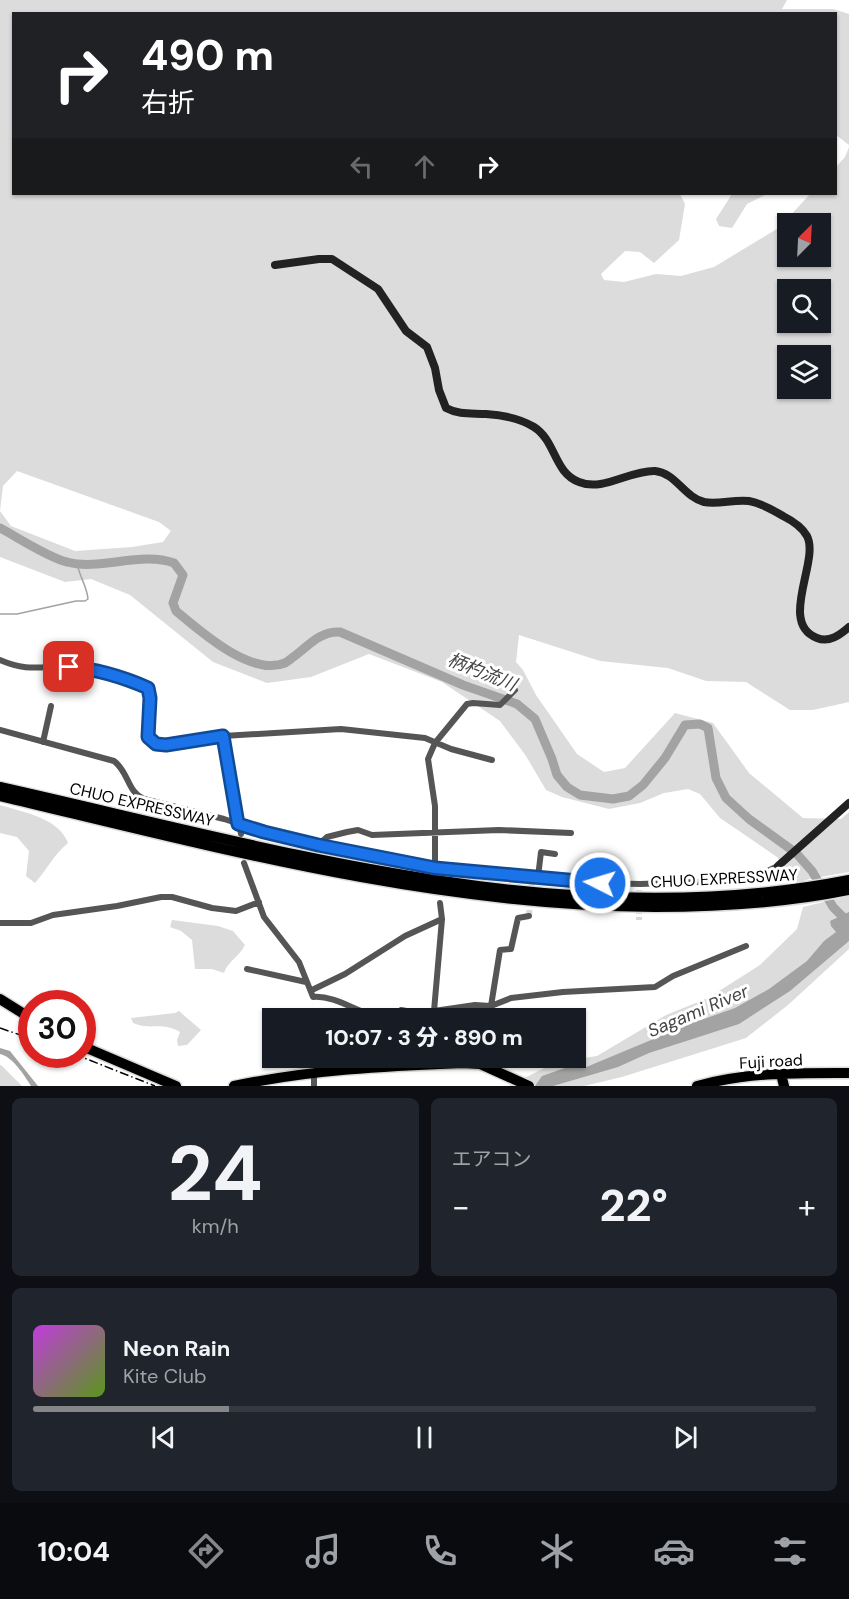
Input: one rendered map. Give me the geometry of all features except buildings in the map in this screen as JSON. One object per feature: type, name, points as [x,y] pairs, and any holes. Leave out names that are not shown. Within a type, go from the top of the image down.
[{"type":"highway","name":"CHUO EXPRESSWAY","points":[[1,792],[306,866],[411,886],[524,901],[625,907],[736,905],[798,894],[849,880]]},
{"type":"highway","name":"CHUO EXPRESSWAY","points":[[798,894],[849,890]]},
{"type":"highway","points":[[0,999],[18,1010]]},
{"type":"highway","points":[[96,1052],[176,1086]]},
{"type":"highway","points":[[234,1086],[272,1078],[383,1068]]},
{"type":"highway","points":[[487,1068],[521,1085]]},
{"type":"highway","name":"Fuji road","points":[[697,1086],[740,1077],[849,1073]]},
{"type":"highway","points":[[781,1074],[784,1086]]},
{"type":"street","points":[[275,265],[332,259],[372,285],[382,294],[406,331],[427,347],[446,408],[457,413],[500,415],[535,427],[546,438],[566,474],[579,483],[595,484],[657,471],[672,477],[689,494],[703,502],[748,501],[783,516],[807,536],[809,544],[801,602],[803,626],[812,635],[824,639],[833,639],[849,627]]},
{"type":"street","points":[[0,660],[27,669],[84,668],[123,677],[148,688],[150,698],[148,737],[156,744],[166,745],[223,736],[341,729],[425,738],[492,760]]},
{"type":"street","points":[[435,870],[436,831],[433,784],[428,759],[435,743],[467,704],[500,705],[516,690]]},
{"type":"street","points":[[43,742],[51,706]]},
{"type":"street","points":[[0,730],[114,761],[124,771],[137,796],[144,799],[264,832],[435,870],[534,879],[640,887],[755,878],[778,866],[849,803]]},
{"type":"street","points":[[223,736],[241,834]]},
{"type":"street","points":[[318,845],[327,837],[358,830],[372,835],[499,830],[571,833]]},
{"type":"street","points":[[534,879],[541,852],[555,854]]},
{"type":"street","points":[[244,863],[264,917],[299,962],[313,997],[322,996],[350,1008]]},
{"type":"street","points":[[0,923],[31,923],[53,915],[161,897],[172,897],[212,908],[236,911],[259,902]]},
{"type":"street","points":[[434,1008],[442,919],[440,903]]},
{"type":"street","points":[[491,1006],[500,950],[511,949],[518,918],[530,916]]},
{"type":"street","points":[[312,990],[345,974],[405,936],[442,919]]},
{"type":"street","points":[[454,1008],[475,1005],[491,1006],[511,998],[563,992],[655,987],[673,976],[746,946]]},
{"type":"street","points":[[247,969],[306,982]]},
{"type":"street","points":[[314,1073],[314,1086]]},
{"type":"shaded area","points":[[0,0],[787,0],[782,9],[833,9],[849,14],[849,145],[837,136],[837,12],[12,12],[12,195],[680,195],[685,204],[679,240],[654,263],[640,252],[625,251],[601,274],[604,280],[624,282],[656,274],[681,276],[714,267],[777,229],[777,267],[831,267],[831,213],[793,213],[809,195],[837,195],[837,166],[845,157],[849,147],[849,702],[813,710],[790,710],[746,682],[706,681],[668,668],[600,661],[519,635],[516,662],[577,754],[604,772],[625,768],[675,713],[713,723],[749,773],[803,818],[841,819],[849,812],[849,872],[809,879],[796,884],[777,857],[720,818],[700,794],[688,789],[664,793],[640,803],[609,809],[562,797],[546,790],[526,756],[500,721],[442,682],[369,654],[311,677],[267,683],[213,662],[130,595],[91,579],[65,582],[0,557],[0,511]],"holes":[[[17,471],[159,522],[171,531],[163,542],[132,547],[75,551],[11,526],[0,511],[3,486]]]},
{"type":"shaded area","points":[[731,195],[765,195],[747,204],[732,228],[719,226],[716,219]]},
{"type":"shaded area","points":[[0,805],[49,822],[63,834],[68,843],[35,883],[26,876],[29,851],[17,837],[0,833]]},
{"type":"shaded area","points":[[849,896],[849,949],[788,1005],[746,1038],[622,1077],[584,1086],[509,1086],[544,1068],[586,1068],[586,1058],[597,1056],[666,1015],[708,998],[760,965],[797,929],[803,907]]},
{"type":"shaded area","points":[[849,912],[849,941],[790,991],[739,1024],[649,1053],[618,1067],[553,1086],[535,1086],[542,1076],[565,1068],[586,1068],[687,1025],[735,1008],[769,989],[807,961],[824,941],[836,932],[830,921]]},
{"type":"shaded area","points":[[172,920],[218,926],[233,931],[245,945],[224,973],[212,969],[195,969],[192,940],[181,931],[170,927]]},
{"type":"shaded area","points":[[179,1011],[201,1030],[187,1045],[178,1046],[177,1040],[180,1032],[167,1027],[139,1025],[133,1023],[131,1018],[175,1013]]},
{"type":"shaded area","points":[[0,1048],[10,1051],[18,1061],[18,1068],[5,1056],[0,1054]]},
{"type":"shaded area","points":[[1,1065],[22,1086],[0,1086]]},
{"type":"shaded area","points":[[18,1068],[24,1068],[38,1086],[31,1086]]},
{"type":"waterway","name":"柄杓流川","points":[[0,528],[42,552],[67,562],[93,564],[148,559],[174,563],[183,575],[173,603],[176,611],[227,650],[257,664],[272,666],[285,663],[321,636],[340,632],[463,685],[517,704],[535,719],[557,775],[567,787],[580,795],[613,799],[629,796],[643,785],[665,758],[685,725],[700,724],[708,728],[716,778],[726,798],[749,819],[796,853],[812,871],[833,907],[849,923]]},
{"type":"waterway","points":[[0,614],[17,614],[85,601],[88,599],[87,594],[77,563]]},
{"type":"tunnel","points":[[529,916],[532,882]]},
{"type":"tunnel","points":[[639,890],[639,920]]},
{"type":"railway","points":[[0,1028],[18,1034]]},
{"type":"railway","points":[[96,1063],[155,1086]]},
{"type":"route","points":[[69,667],[123,677],[148,688],[150,698],[148,737],[156,744],[166,745],[223,736],[238,824],[318,845],[435,868],[600,883]]},
{"type":"water label","name":"Sagami River","points":[[698,1011]]}]
